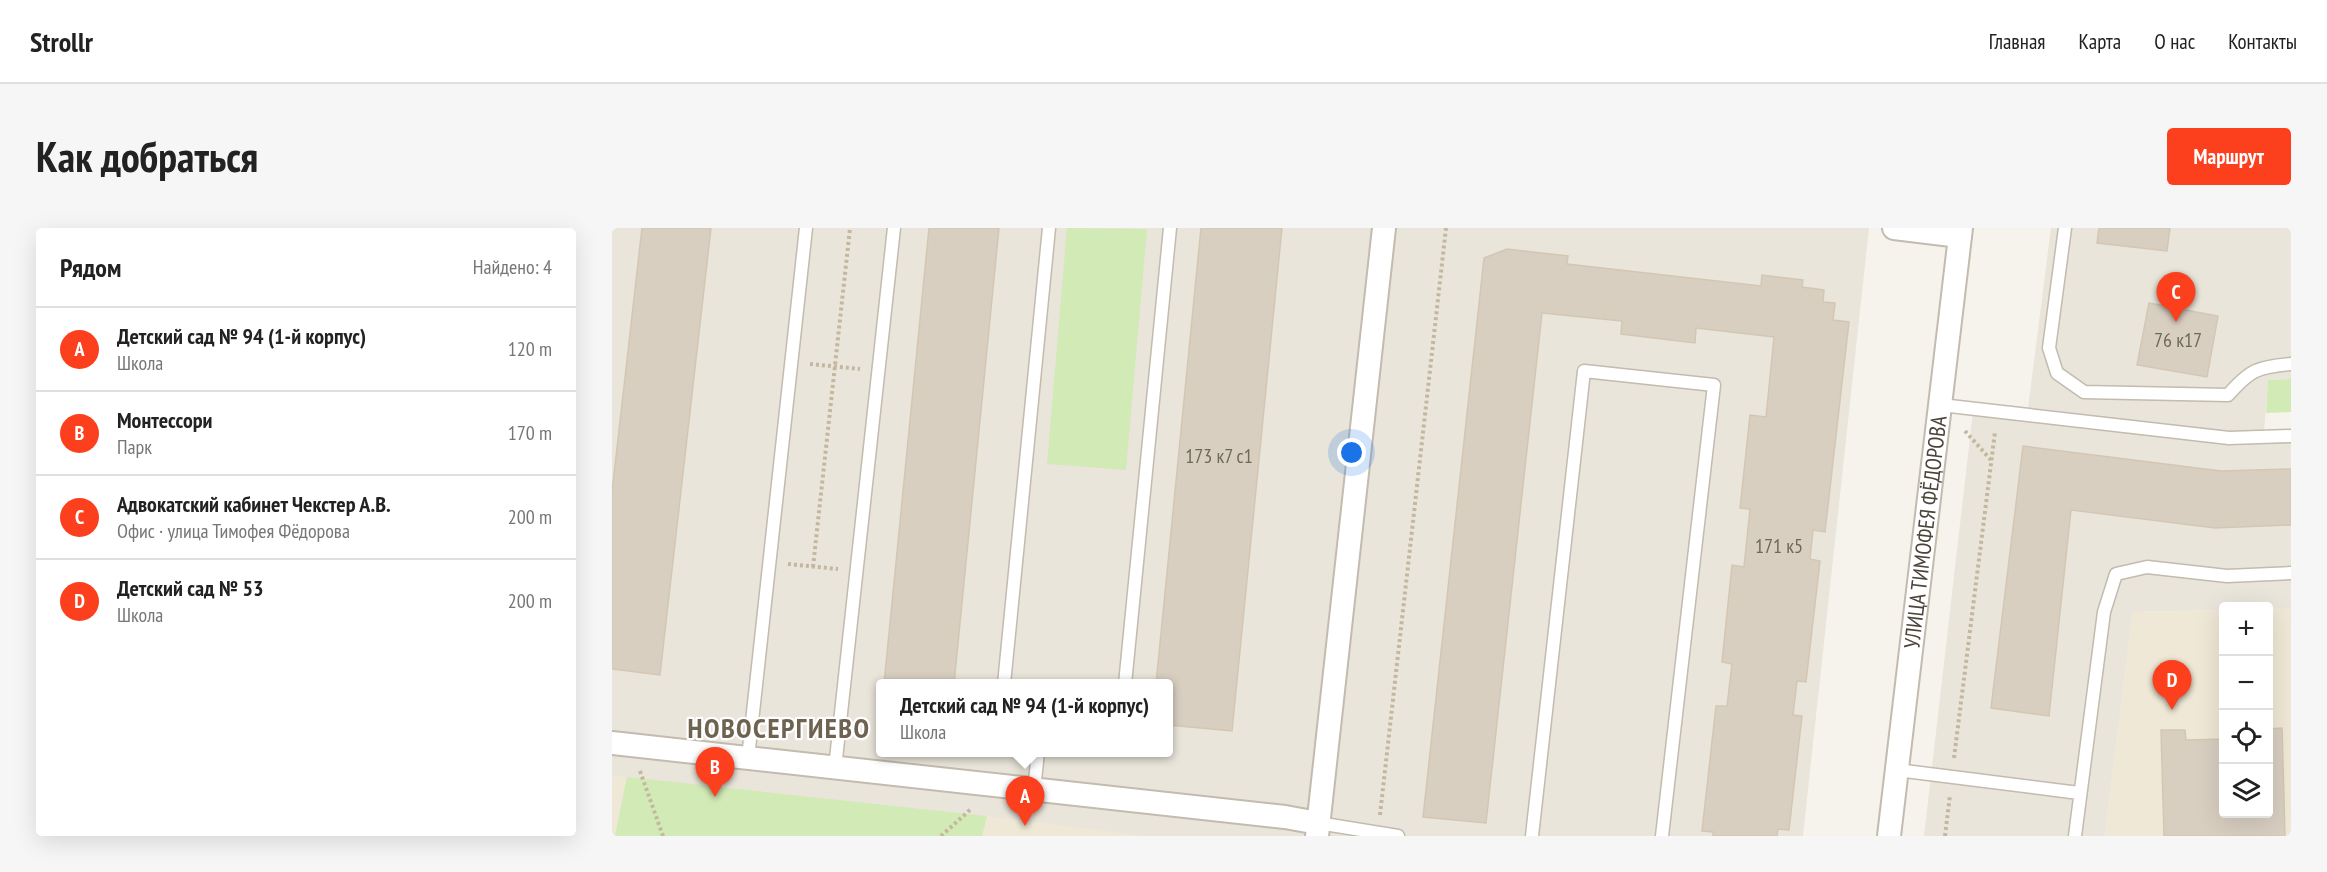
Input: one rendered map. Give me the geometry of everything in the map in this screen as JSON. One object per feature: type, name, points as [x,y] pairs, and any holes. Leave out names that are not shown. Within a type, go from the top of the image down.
[{"type":"street","points":[[612,743],[1274,816],[1317,829],[1384,228]]},
{"type":"street","points":[[1894,228],[1961,232]]},
{"type":"street","name":"УЛИЦА ТИМОФЕЯ ФЁДОРОВА","points":[[1889,836],[1961,232]]},
{"type":"lane","points":[[748,758],[806,228]]},
{"type":"lane","points":[[836,768],[894,228]]},
{"type":"lane","points":[[1004,679],[1049,228]]},
{"type":"lane","points":[[1125,679],[1170,228]]},
{"type":"lane","points":[[2065,228],[2049,348],[2056,373],[2084,392],[2228,395],[2246,375],[2267,366],[2291,364]]},
{"type":"lane","points":[[1532,836],[1584,371],[1714,385],[1662,836]]},
{"type":"lane","points":[[1941,405],[2229,438],[2291,436]]},
{"type":"lane","points":[[2075,836],[2104,612],[2116,574],[2147,567],[2227,576],[2291,573]]},
{"type":"lane","points":[[1034,790],[1038,757]]},
{"type":"lane","points":[[1897,770],[2079,793]]},
{"type":"lane","points":[[1317,829],[1398,836]]},
{"type":"path","points":[[813,567],[850,228]]},
{"type":"path","points":[[1376,833],[1381,812],[1446,228]]},
{"type":"path","points":[[792,362],[878,371]]},
{"type":"path","points":[[1945,836],[1996,426]]},
{"type":"path","points":[[1965,431],[1991,460]]},
{"type":"path","points":[[770,562],[857,571]]},
{"type":"path","points":[[638,765],[663,836]]},
{"type":"path","points":[[941,836],[979,802]]},
{"type":"shaded area","points":[[612,228],[1869,228],[1803,836],[612,836]]},
{"type":"shaded area","points":[[2051,228],[2291,228],[2291,379],[2268,380],[2264,433],[2291,433],[2291,609],[2273,608],[2273,602],[2219,602],[2219,610],[2133,612],[2105,836],[1924,836],[1974,403],[2028,408]]},
{"type":"shaded area","points":[[2273,609],[2291,609],[2291,836],[2105,836],[2133,612],[2219,610],[2219,818],[2273,818]]},
{"type":"shaded area","points":[[612,776],[627,777],[615,836],[612,836]]},
{"type":"shaded area","points":[[987,816],[1145,836],[982,836]]},
{"type":"green space","points":[[1067,228],[1147,229],[1126,470],[1047,464]]},
{"type":"green space","points":[[2291,379],[2291,412],[2266,413],[2268,380]]},
{"type":"green space","points":[[627,777],[987,816],[982,836],[615,836]]},
{"type":"building","points":[[642,228],[711,228],[660,675],[612,669],[612,492]]},
{"type":"building","points":[[929,228],[999,228],[954,679],[884,679]]},
{"type":"building","points":[[1201,228],[1282,228],[1232,731],[1173,725],[1173,679],[1156,679]]},
{"type":"building","points":[[2099,228],[2170,228],[2167,251],[2097,243]]},
{"type":"building","points":[[1507,249],[1568,256],[1567,264],[1761,286],[1762,275],[1803,280],[1802,287],[1824,290],[1823,302],[1835,303],[1833,320],[1849,322],[1825,532],[1813,530],[1810,559],[1820,561],[1806,682],[1797,681],[1793,715],[1802,716],[1789,830],[1778,829],[1777,836],[1713,836],[1713,832],[1702,831],[1716,706],[1727,706],[1732,664],[1722,662],[1732,565],[1744,567],[1750,509],[1740,508],[1750,415],[1766,417],[1774,337],[1696,328],[1695,343],[1621,334],[1622,321],[1542,313],[1486,823],[1423,817],[1484,258]]},
{"type":"building","points":[[2149,303],[2218,316],[2207,377],[2137,365]]},
{"type":"building","points":[[2023,446],[2221,471],[2291,469],[2291,525],[2215,528],[2071,510],[2049,716],[1991,708]]},
{"type":"building","points":[[2282,728],[2285,836],[2164,836],[2161,730],[2185,730],[2186,740],[2219,739],[2219,818],[2273,818],[2273,729]]},
{"type":"place","name":"Адвокатский кабинет Чекстер А.В.","points":[[2176,322]]},
{"type":"place","name":"Детский сад № 53","points":[[2172,710]]},
{"type":"place","name":"Монтессори","points":[[715,797]]},
{"type":"place","name":"Детский сад № 94 (1-й корпус)","points":[[1025,826]]},
{"type":"district","name":"НОВОСЕРГИЕВО","points":[[779,728]]}]
